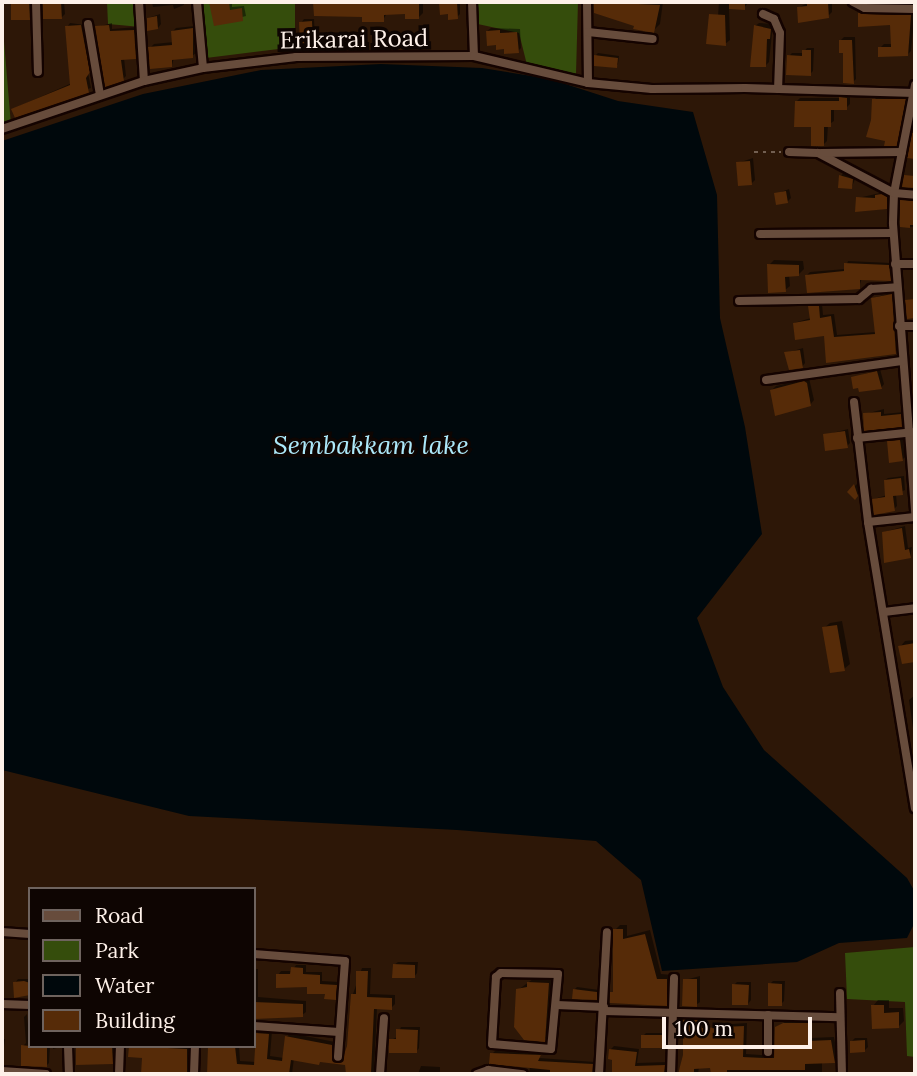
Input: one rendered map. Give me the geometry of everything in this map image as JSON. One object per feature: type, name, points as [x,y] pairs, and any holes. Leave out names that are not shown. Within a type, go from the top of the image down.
[{"type":"street","points":[[36,2],[38,72]]},
{"type":"street","points":[[139,2],[144,81]]},
{"type":"street","points":[[197,2],[203,68]]},
{"type":"street","points":[[472,2],[474,56]]},
{"type":"street","points":[[587,2],[588,83]]},
{"type":"street","points":[[853,2],[866,8],[915,9]]},
{"type":"street","points":[[763,14],[774,19],[780,33],[778,89]]},
{"type":"street","points":[[88,23],[100,95]]},
{"type":"street","points":[[588,32],[653,39]]},
{"type":"street","name":"Erikarai Road","points":[[2,128],[144,81],[203,68],[296,57],[474,56],[588,83],[652,89],[914,89]]},
{"type":"street","points":[[868,522],[915,515],[912,433],[902,361],[893,233],[894,193],[914,89]]},
{"type":"street","points":[[789,152],[902,152]]},
{"type":"street","points":[[818,153],[894,193],[915,195]]},
{"type":"street","points":[[760,234],[893,233]]},
{"type":"street","points":[[895,264],[915,264]]},
{"type":"street","points":[[740,301],[859,299],[871,289],[897,287]]},
{"type":"street","points":[[899,326],[915,326]]},
{"type":"street","points":[[766,380],[902,361]]},
{"type":"street","points":[[854,402],[868,522],[915,808]]},
{"type":"street","points":[[858,438],[912,433]]},
{"type":"street","points":[[884,612],[915,608]]},
{"type":"street","points":[[2,932],[28,934]]},
{"type":"street","points":[[599,1074],[607,932]]},
{"type":"street","points":[[256,954],[345,961],[338,1057]]},
{"type":"street","points":[[558,974],[557,1005],[551,1049],[492,1044],[498,975],[558,974]]},
{"type":"street","points":[[671,1074],[674,978]]},
{"type":"street","points":[[840,993],[842,1074]]},
{"type":"street","points":[[2,1004],[28,1005]]},
{"type":"street","points":[[557,1005],[673,1013],[840,1017]]},
{"type":"street","points":[[768,1015],[768,1052]]},
{"type":"street","points":[[380,1074],[384,1018]]},
{"type":"street","points":[[256,1026],[339,1032]]},
{"type":"street","points":[[68,1048],[69,1074]]},
{"type":"street","points":[[119,1074],[120,1048]]},
{"type":"street","points":[[194,1074],[195,1048]]},
{"type":"street","points":[[477,1074],[488,1070],[523,1074]]},
{"type":"street","points":[[2,1072],[46,1074]]},
{"type":"path","points":[[754,152],[789,152]]},
{"type":"green space","points":[[107,2],[137,2],[141,27],[108,24]]},
{"type":"green space","points":[[198,2],[295,2],[295,47],[206,58]]},
{"type":"green space","points":[[472,2],[578,2],[576,74],[527,65],[519,33],[473,23]]},
{"type":"green space","points":[[2,17],[11,125],[2,128]]},
{"type":"green space","points":[[915,947],[915,1057],[907,1056],[905,1002],[847,999],[845,953]]},
{"type":"water","name":"Sembakkam lake","points":[[381,64],[482,68],[550,79],[618,101],[693,112],[717,195],[720,318],[745,427],[762,534],[697,618],[723,687],[764,750],[907,878],[915,892],[915,922],[907,938],[839,943],[797,962],[662,971],[641,880],[596,841],[457,830],[189,816],[2,770],[2,141],[143,94],[261,70]]},
{"type":"building","points":[[11,2],[29,2],[30,20],[11,20]]},
{"type":"building","points":[[43,2],[61,2],[62,19],[43,19]]},
{"type":"building","points":[[209,2],[229,2],[230,10],[242,8],[243,21],[214,26]]},
{"type":"building","points":[[313,2],[419,2],[419,19],[405,19],[405,14],[384,15],[384,22],[362,22],[362,17],[314,16]]},
{"type":"building","points":[[439,2],[457,2],[458,19],[448,20],[448,14],[440,15]]},
{"type":"building","points":[[594,2],[660,5],[654,33],[633,29],[634,26],[594,13]]},
{"type":"building","points":[[729,2],[745,2],[745,10],[729,9]]},
{"type":"building","points":[[828,2],[829,18],[798,23],[797,7],[807,6],[807,3]]},
{"type":"building","points":[[858,13],[911,15],[908,56],[878,57],[878,47],[891,47],[890,25],[858,27]]},
{"type":"building","points":[[709,14],[725,15],[726,46],[706,44]]},
{"type":"building","points":[[157,16],[158,29],[147,31],[147,18]]},
{"type":"building","points":[[312,21],[313,45],[300,45],[299,22]]},
{"type":"building","points":[[81,25],[90,72],[86,78],[89,93],[15,118],[11,109],[70,85],[65,26]]},
{"type":"building","points":[[109,25],[110,31],[134,30],[136,59],[121,60],[124,81],[105,87],[95,26]]},
{"type":"building","points":[[754,25],[771,29],[770,39],[767,39],[766,67],[750,67]]},
{"type":"building","points":[[193,28],[193,58],[172,60],[172,67],[150,69],[148,47],[172,45],[171,31]]},
{"type":"building","points":[[500,30],[500,33],[517,32],[519,53],[504,54],[504,49],[496,50],[496,45],[487,46],[486,31]]},
{"type":"building","points":[[839,40],[852,40],[854,84],[843,83],[843,53],[839,53]]},
{"type":"building","points":[[802,50],[811,50],[811,76],[786,75],[787,55],[802,56]]},
{"type":"building","points":[[594,55],[618,58],[617,68],[594,66]]},
{"type":"building","points":[[839,97],[847,98],[847,110],[831,110],[831,127],[824,127],[824,146],[811,146],[811,127],[794,127],[795,101],[839,101]]},
{"type":"building","points":[[872,99],[906,99],[897,146],[884,146],[885,141],[866,137],[871,120]]},
{"type":"building","points":[[912,133],[915,133],[915,159],[907,158]]},
{"type":"building","points":[[750,161],[752,185],[738,186],[736,162]]},
{"type":"building","points":[[839,175],[853,179],[852,189],[838,188]]},
{"type":"building","points":[[904,175],[915,176],[915,188],[902,187]]},
{"type":"building","points":[[786,191],[788,203],[776,205],[774,193]]},
{"type":"building","points":[[882,194],[887,197],[887,209],[855,212],[856,197],[875,198],[875,195]]},
{"type":"building","points":[[900,200],[915,201],[915,225],[910,225],[910,228],[900,227]]},
{"type":"building","points":[[844,263],[889,265],[891,281],[860,280],[860,289],[807,293],[805,275],[844,271]]},
{"type":"building","points":[[767,264],[799,265],[799,276],[785,277],[786,292],[768,293]]},
{"type":"building","points":[[892,294],[896,354],[826,363],[824,336],[795,340],[793,323],[810,320],[808,306],[819,306],[820,318],[831,316],[834,337],[875,334],[871,298]]},
{"type":"building","points":[[915,299],[915,318],[907,319],[905,300]]},
{"type":"building","points":[[800,350],[803,368],[789,370],[784,352]]},
{"type":"building","points":[[877,371],[882,389],[859,392],[858,388],[853,389],[851,377]]},
{"type":"building","points":[[804,381],[807,383],[811,406],[775,416],[770,390]]},
{"type":"building","points":[[881,412],[881,416],[901,414],[902,427],[864,431],[863,413]]},
{"type":"building","points":[[845,431],[848,448],[825,451],[823,434]]},
{"type":"building","points":[[900,440],[903,461],[889,463],[887,441]]},
{"type":"building","points":[[901,478],[903,495],[893,496],[895,511],[874,515],[872,499],[885,497],[884,480]]},
{"type":"building","points":[[854,484],[858,496],[855,500],[847,492]]},
{"type":"building","points":[[902,528],[905,550],[909,549],[911,558],[884,563],[882,532]]},
{"type":"building","points":[[837,625],[845,671],[830,673],[822,627]]},
{"type":"building","points":[[915,643],[915,662],[902,664],[898,646]]},
{"type":"building","points":[[613,929],[623,929],[623,939],[645,934],[657,979],[667,979],[667,1006],[610,1003],[610,992],[613,992]]},
{"type":"building","points":[[393,964],[415,965],[415,978],[392,978]]},
{"type":"building","points":[[291,967],[303,968],[303,974],[320,975],[320,984],[337,985],[336,1000],[324,999],[325,994],[307,994],[307,987],[276,988],[276,974],[290,974]]},
{"type":"building","points":[[356,971],[368,971],[367,997],[392,998],[392,1010],[374,1009],[371,1074],[346,1074],[345,1065],[320,1062],[319,1065],[291,1060],[289,1074],[207,1074],[208,1048],[235,1048],[237,1064],[254,1065],[256,1033],[269,1034],[267,1059],[282,1061],[285,1036],[332,1045],[332,1060],[341,1063],[347,1046],[351,994],[356,994]]},
{"type":"building","points":[[683,979],[697,979],[697,1007],[682,1006]]},
{"type":"building","points":[[13,982],[28,982],[28,995],[14,998]]},
{"type":"building","points":[[527,982],[549,983],[545,1042],[524,1040],[514,1027],[516,989],[527,987]]},
{"type":"building","points":[[768,983],[782,984],[782,1006],[768,1006]]},
{"type":"building","points":[[732,984],[749,985],[748,1005],[732,1005]]},
{"type":"building","points":[[573,989],[597,992],[597,1000],[572,999]]},
{"type":"building","points":[[256,1002],[303,1004],[303,1017],[256,1019]]},
{"type":"building","points":[[871,1005],[884,1005],[884,1013],[899,1012],[899,1028],[872,1029]]},
{"type":"building","points":[[683,1020],[698,1020],[698,1023],[702,1023],[702,1028],[744,1026],[743,1057],[767,1058],[774,1058],[775,1027],[783,1023],[808,1023],[809,1041],[831,1040],[835,1063],[805,1064],[805,1070],[727,1070],[727,1074],[711,1074],[710,1068],[694,1069],[694,1074],[678,1074],[683,1055]]},
{"type":"building","points":[[396,1029],[418,1030],[417,1053],[389,1053],[389,1039],[396,1039]]},
{"type":"building","points":[[641,1035],[663,1035],[663,1048],[641,1048]]},
{"type":"building","points":[[865,1040],[865,1052],[850,1053],[850,1041]]},
{"type":"building","points":[[21,1045],[28,1048],[47,1048],[47,1067],[21,1066]]},
{"type":"building","points":[[76,1048],[112,1048],[113,1064],[76,1065]]},
{"type":"building","points":[[129,1048],[187,1049],[187,1074],[141,1074],[142,1058],[128,1057]]},
{"type":"building","points":[[609,1049],[637,1052],[635,1066],[665,1065],[664,1073],[612,1074],[612,1060],[608,1059]]},
{"type":"building","points":[[490,1053],[541,1055],[538,1061],[593,1064],[592,1074],[550,1073],[550,1070],[489,1064]]}]
